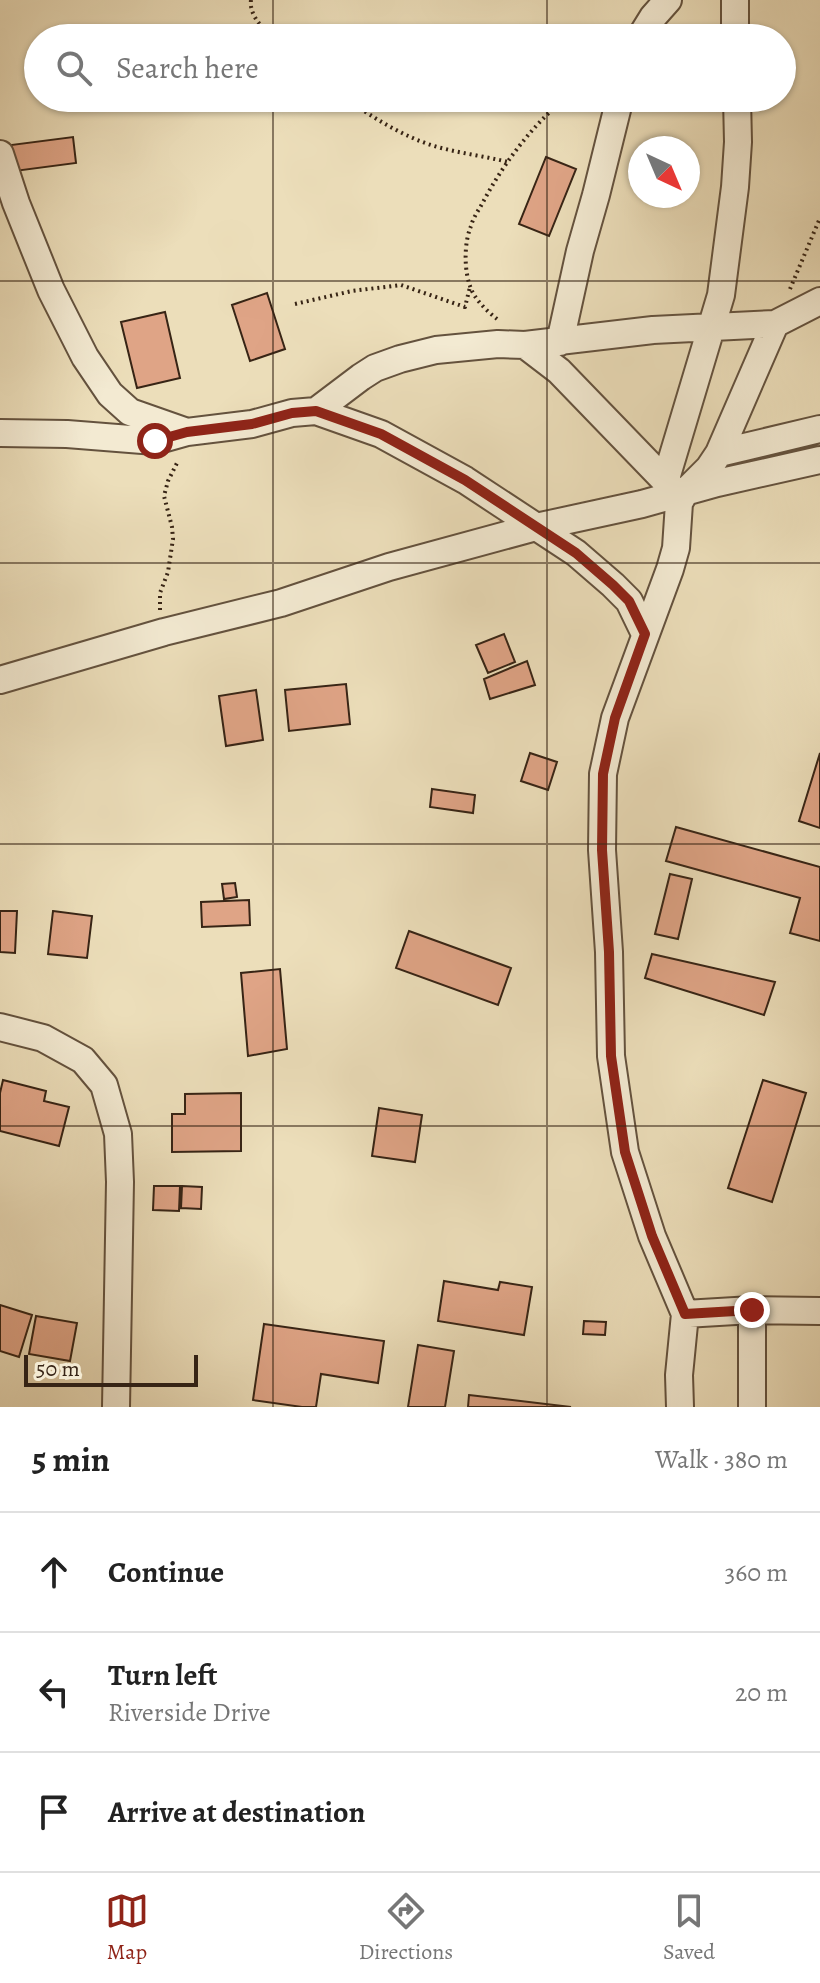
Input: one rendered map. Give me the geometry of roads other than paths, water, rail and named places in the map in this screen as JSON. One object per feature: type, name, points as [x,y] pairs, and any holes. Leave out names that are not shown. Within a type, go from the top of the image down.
[{"type":"street","points":[[649,24],[668,0]]},
{"type":"street","points":[[735,0],[735,24]]},
{"type":"street","points":[[560,342],[617,112]]},
{"type":"street","points":[[680,1407],[679,1375],[685,1314],[652,1236],[625,1152],[611,1056],[609,952],[602,850],[603,774],[615,718],[676,548],[679,503],[676,489],[721,295],[735,187],[737,112]]},
{"type":"street","points":[[0,154],[51,290],[85,357],[110,394],[130,412],[187,432]]},
{"type":"street","points":[[316,411],[375,368],[436,350],[560,342],[653,330],[775,324],[820,301]]},
{"type":"street","points":[[0,680],[164,632],[281,603],[389,567],[536,527],[642,504],[676,489],[709,468],[719,453],[775,324]]},
{"type":"street","points":[[525,345],[559,371],[676,489]]},
{"type":"street","points":[[0,433],[67,434],[155,441],[187,432],[252,424],[292,413],[316,411],[381,434],[465,480],[576,553],[629,601],[645,634]]},
{"type":"street","points":[[719,453],[820,429]]},
{"type":"street","points":[[676,489],[820,460]]},
{"type":"street","points":[[0,1027],[43,1038],[83,1060],[104,1085],[118,1134],[120,1182],[116,1407]]},
{"type":"street","points":[[685,1314],[752,1310],[820,1311]]},
{"type":"street","points":[[752,1310],[752,1407]]}]
